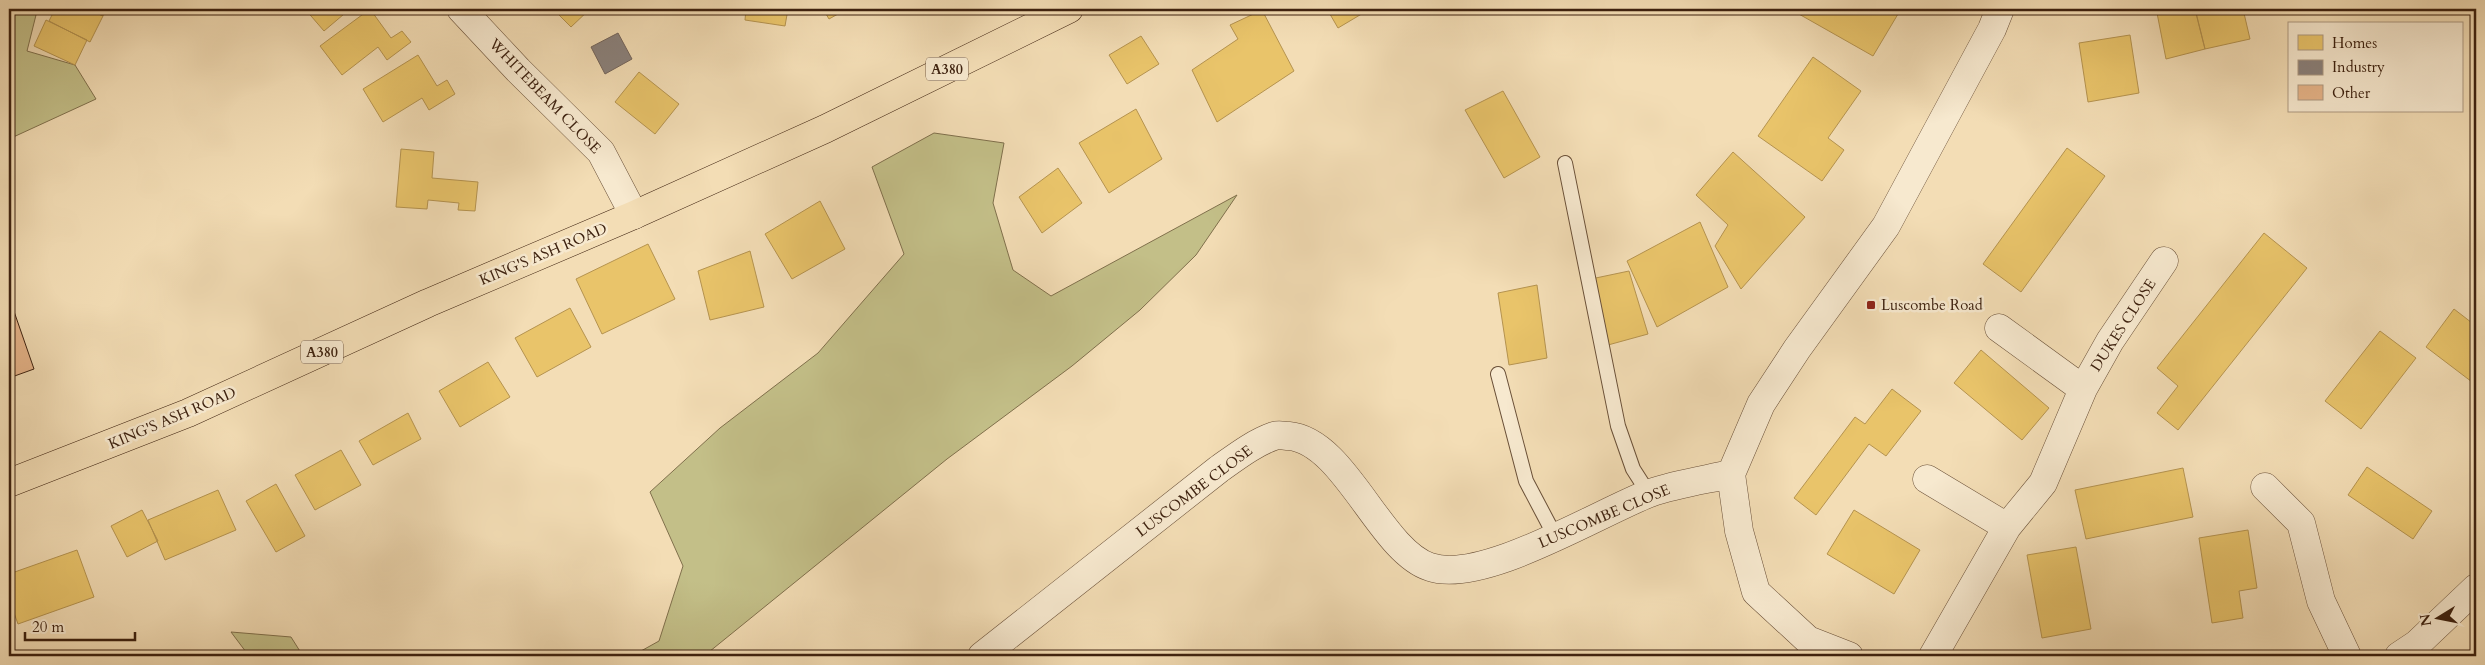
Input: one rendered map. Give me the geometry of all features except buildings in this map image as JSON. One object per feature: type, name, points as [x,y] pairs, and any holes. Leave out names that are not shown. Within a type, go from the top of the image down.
[{"type":"highway","name":"KING'S ASH ROAD","points":[[9,483],[188,413],[428,303],[634,215],[825,129],[1070,9]]},
{"type":"street","name":"WHITEBEAM CLOSE","points":[[461,9],[518,70],[601,152],[634,215]]},
{"type":"street","points":[[1849,656],[1808,640],[1756,592],[1739,531],[1731,474],[1761,404],[1797,349],[1886,226],[1992,29],[2000,9]]},
{"type":"street","name":"DUKES CLOSE","points":[[1933,656],[2007,527],[2043,483],[2083,389],[2110,340],[2164,261]]},
{"type":"street","name":"DUKES CLOSE","points":[[1999,328],[2083,389]]},
{"type":"street","name":"LUSCOMBE CLOSE","points":[[982,656],[1219,469],[1251,447],[1276,435],[1302,437],[1324,453],[1365,500],[1407,553],[1430,567],[1457,571],[1499,561],[1648,494],[1677,485],[1731,474]]},
{"type":"street","points":[[1927,479],[2007,527]]},
{"type":"street","points":[[2265,487],[2301,523],[2321,601],[2347,656]]},
{"type":"street","points":[[2415,652],[2476,588]]},
{"type":"lane","points":[[1565,164],[1618,426],[1633,469],[1648,494]]},
{"type":"lane","points":[[1498,374],[1526,481],[1555,536]]},
{"type":"shaded area","points":[[9,9],[20,9],[36,15],[27,51],[75,65],[96,99],[9,139]]},
{"type":"shaded area","points":[[934,133],[1004,143],[993,203],[1013,270],[1051,296],[1237,195],[1196,255],[1140,310],[1072,366],[947,459],[704,656],[632,656],[659,641],[683,566],[650,492],[720,428],[818,353],[904,254],[872,167]]},
{"type":"shaded area","points":[[231,632],[291,637],[303,656],[249,656]]},
{"type":"place","name":"Luscombe Road","points":[[1871,305]]}]
